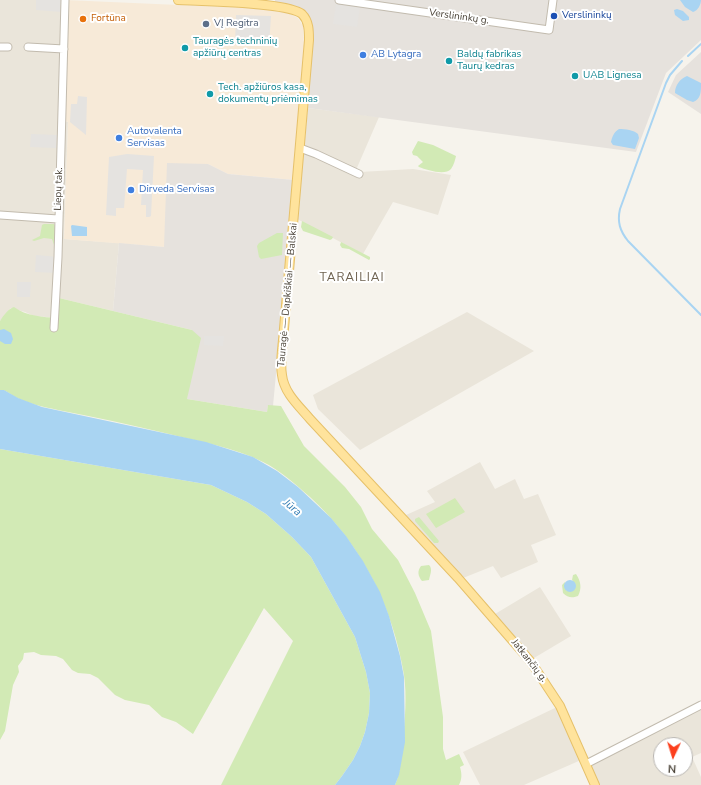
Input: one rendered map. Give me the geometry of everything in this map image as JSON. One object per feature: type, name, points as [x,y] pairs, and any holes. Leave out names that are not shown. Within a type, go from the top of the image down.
[{"type":"main road","points":[[178,0],[248,4]]},
{"type":"main road","name":"Tauragė — Dapkiškiai — Balskai","points":[[248,4],[294,10],[305,17],[308,26],[309,40],[283,340],[283,380],[290,396],[310,419],[436,555]]},
{"type":"main road","name":"Jatkančių g.","points":[[436,555],[531,662],[542,677],[560,706],[595,785]]},
{"type":"street","name":"Liepų tak.","points":[[54,328],[65,0]]},
{"type":"street","points":[[248,4],[257,0]]},
{"type":"street","name":"Verslininkų g.","points":[[339,0],[549,30],[553,0]]},
{"type":"street","points":[[0,47],[8,47]]},
{"type":"street","points":[[28,47],[64,49]]},
{"type":"street","points":[[300,148],[359,174]]},
{"type":"street","points":[[0,215],[58,218]]},
{"type":"street","points":[[586,764],[701,704]]},
{"type":"shaded area","points":[[0,0],[65,0],[61,119],[68,122],[64,239],[119,243],[113,311],[59,298],[58,318],[34,316],[11,308],[0,321]]},
{"type":"shaded area","points":[[36,0],[62,0],[62,12],[36,10]]},
{"type":"shaded area","points":[[65,0],[247,8],[286,12],[298,18],[303,26],[304,45],[294,180],[228,174],[208,164],[164,247],[64,239],[68,122],[61,120]]},
{"type":"shaded area","points":[[275,0],[701,0],[701,40],[666,73],[636,152],[308,108],[312,40],[311,21],[307,12],[301,8],[275,2]]},
{"type":"shaded area","points":[[336,4],[360,7],[357,27],[333,24]]},
{"type":"shaded area","points":[[236,15],[271,16],[269,46],[235,44]]},
{"type":"shaded area","points":[[701,52],[701,114],[668,92],[676,75]]},
{"type":"shaded area","points":[[78,96],[87,97],[86,135],[70,122],[71,104],[77,104]]},
{"type":"shaded area","points":[[308,108],[379,117],[356,170],[360,172],[413,169],[451,175],[438,215],[393,202],[363,254],[297,219]]},
{"type":"shaded area","points":[[31,134],[57,135],[56,148],[30,147]]},
{"type":"shaded area","points":[[127,154],[154,156],[151,216],[149,217],[146,217],[146,205],[141,205],[143,170],[127,169],[124,208],[116,208],[116,216],[106,215],[109,157]]},
{"type":"shaded area","points":[[167,163],[208,164],[228,174],[294,180],[273,406],[268,406],[267,412],[187,399],[192,330],[113,311],[119,243],[164,247]]},
{"type":"shaded area","points":[[36,255],[58,257],[57,273],[35,272]]},
{"type":"shaded area","points":[[17,282],[31,282],[30,297],[17,297]]},
{"type":"shaded area","points":[[467,312],[534,351],[360,450],[318,409],[313,395]]},
{"type":"shaded area","points":[[204,336],[224,336],[223,346],[204,345]]},
{"type":"shaded area","points":[[480,462],[495,489],[515,479],[524,499],[538,494],[556,535],[531,545],[538,562],[501,578],[493,566],[463,578],[406,515],[435,502],[427,491]]},
{"type":"shaded area","points":[[540,587],[571,636],[534,658],[495,614]]},
{"type":"shaded area","points":[[701,705],[701,753],[693,757],[693,737],[653,737],[653,777],[693,777],[693,759],[701,777],[701,785],[595,785],[586,764]]},
{"type":"shaded area","points":[[557,707],[581,760],[524,785],[480,785],[463,752]]},
{"type":"green space","points":[[418,141],[433,145],[456,156],[451,169],[445,172],[440,172],[419,167],[418,166],[423,162],[417,156],[413,155],[412,152]]},
{"type":"green space","points":[[302,221],[333,237],[332,239],[330,240],[303,231],[301,227]]},
{"type":"green space","points":[[54,224],[55,248],[52,239],[44,238],[34,241],[32,240],[40,236],[42,225]]},
{"type":"green space","points":[[277,233],[283,233],[282,255],[261,259],[259,257],[257,246],[259,243]]},
{"type":"green space","points":[[341,242],[370,257],[370,259],[369,260],[349,249],[342,248],[340,245]]},
{"type":"green space","points":[[59,298],[192,330],[201,338],[187,399],[267,412],[268,405],[281,406],[304,446],[345,487],[361,507],[372,529],[398,560],[415,593],[431,631],[443,717],[443,749],[446,760],[459,754],[464,765],[460,767],[461,781],[459,785],[395,785],[401,757],[405,716],[405,691],[404,675],[392,625],[372,578],[359,556],[345,535],[310,497],[282,473],[269,465],[240,452],[141,427],[37,405],[0,390],[1,319],[14,307],[29,314],[58,318]]},
{"type":"green space","points":[[0,449],[211,485],[247,502],[266,514],[292,537],[311,557],[355,637],[366,672],[370,693],[369,713],[360,746],[353,760],[335,785],[221,785],[293,641],[264,608],[193,734],[176,722],[162,717],[149,705],[125,700],[115,695],[98,678],[90,674],[78,673],[72,670],[63,659],[56,656],[41,655],[34,652],[24,653],[23,659],[18,666],[19,672],[13,685],[5,731],[0,740]]},
{"type":"green space","points":[[455,498],[465,512],[436,528],[426,514]]},
{"type":"green space","points":[[419,517],[439,541],[438,543],[434,543],[415,521],[415,519]]},
{"type":"green space","points":[[429,565],[431,570],[429,580],[422,581],[419,575],[419,570],[421,566]]},
{"type":"green space","points":[[576,574],[579,579],[580,591],[578,596],[568,597],[563,593],[562,585],[565,582],[567,591],[573,581],[573,575]]},
{"type":"water","points":[[680,0],[701,0],[699,7],[693,12],[685,7]]},
{"type":"water","points":[[677,9],[683,11],[689,17],[689,20],[683,21],[675,15],[674,10]]},
{"type":"water","points":[[687,76],[701,83],[701,92],[699,97],[693,102],[675,93],[678,83]]},
{"type":"water","points":[[619,129],[632,131],[638,134],[639,138],[635,149],[613,145],[611,142],[612,138]]},
{"type":"water","points":[[72,225],[87,227],[87,236],[72,236]]},
{"type":"water","points":[[4,329],[11,333],[13,339],[11,344],[5,344],[0,341],[0,330]]},
{"type":"water","name":"Jūra","points":[[0,390],[4,390],[18,398],[42,407],[206,442],[253,457],[277,471],[298,487],[331,518],[346,536],[363,561],[380,592],[389,616],[400,656],[404,677],[405,742],[399,775],[395,785],[335,785],[353,760],[360,746],[369,713],[370,693],[366,672],[355,637],[311,557],[292,537],[266,514],[247,502],[211,485],[0,449]]},
{"type":"water","points":[[570,580],[574,582],[576,586],[574,590],[570,592],[566,590],[564,586],[566,582]]},
{"type":"waterway","points":[[688,56],[701,44]]},
{"type":"waterway","points":[[682,61],[670,75],[666,83],[620,209],[619,222],[621,230],[628,241],[701,315]]},
{"type":"place","name":"Verslininkų","points":[[554,16]]},
{"type":"place","name":"Fortūna","points":[[83,19]]},
{"type":"place","name":"VĮ Regitra","points":[[206,24]]},
{"type":"place","name":"Tauragės techninių apžiūrų centras","points":[[185,48]]},
{"type":"place","name":"AB Lytagra","points":[[363,55]]},
{"type":"place","name":"Baldų fabrikas Taurų kedras","points":[[449,61]]},
{"type":"place","name":"UAB Lignesa","points":[[575,76]]},
{"type":"place","name":"Tech. apžiūros kasa, dokumentų priėmimas","points":[[210,94]]},
{"type":"place","name":"Autovalenta Servisas","points":[[119,138]]},
{"type":"place","name":"Dirveda Servisas","points":[[131,190]]},
{"type":"district","name":"TARAILIAI","points":[[352,278]]}]
